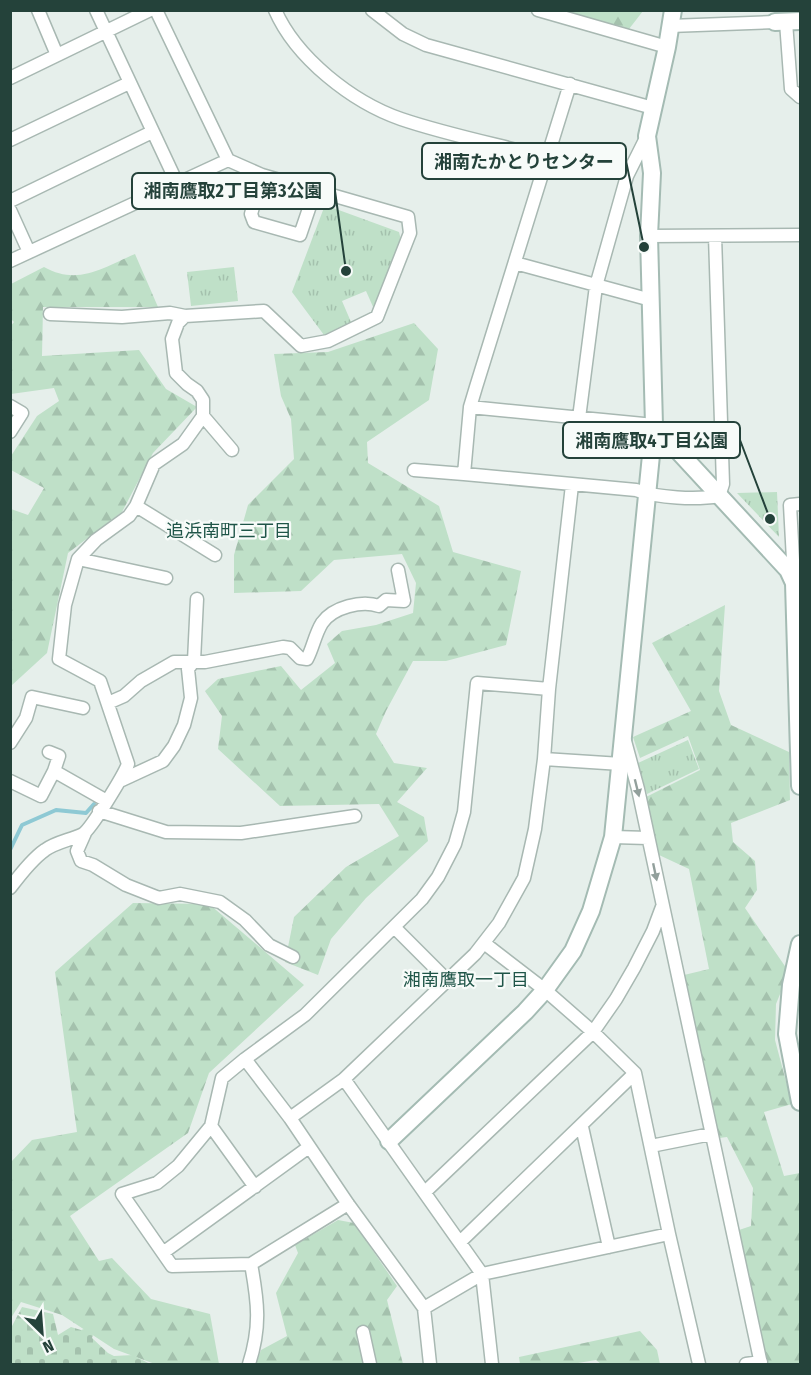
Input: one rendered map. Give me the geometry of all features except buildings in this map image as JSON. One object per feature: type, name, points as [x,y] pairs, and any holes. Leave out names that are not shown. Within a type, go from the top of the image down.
[{"type":"street","points":[[38,10],[57,55]]},
{"type":"street","points":[[96,10],[177,183]]},
{"type":"street","points":[[10,78],[150,10]]},
{"type":"street","points":[[50,314],[122,317],[170,313],[185,316],[264,311],[302,346],[328,341],[377,317],[405,248],[410,232],[408,217],[262,176],[228,160],[156,10]]},
{"type":"street","points":[[276,10],[284,30],[300,50],[323,72],[357,98],[400,119],[548,158]]},
{"type":"street","points":[[372,10],[403,34],[426,45],[653,108]]},
{"type":"street","points":[[538,10],[667,47]]},
{"type":"street","points":[[579,418],[596,286],[627,176],[647,136],[672,18],[787,22],[791,89],[801,97]]},
{"type":"street","points":[[10,140],[129,82]]},
{"type":"street","points":[[464,474],[470,407],[570,84]]},
{"type":"street","points":[[10,201],[152,132]]},
{"type":"street","points":[[389,1141],[525,1012],[545,990],[573,951],[591,911],[613,837],[654,425],[649,236],[652,173],[647,136]]},
{"type":"street","points":[[10,261],[228,160]]},
{"type":"street","points":[[262,176],[251,214],[254,222],[300,235],[315,191]]},
{"type":"street","points":[[10,210],[29,252]]},
{"type":"street","points":[[649,236],[801,235]]},
{"type":"street","points":[[715,236],[723,484],[719,496]]},
{"type":"street","points":[[515,263],[651,300]]},
{"type":"street","points":[[185,316],[178,323],[172,339],[176,373],[197,391],[203,400],[203,416],[183,444],[154,464],[136,506],[129,516],[96,540],[78,559],[65,605],[59,660],[100,681],[128,764],[122,780],[102,806],[77,851],[81,861],[93,865],[126,885],[159,898],[180,894],[220,902],[245,920],[269,945],[293,957]]},
{"type":"street","points":[[10,406],[22,413],[10,432]]},
{"type":"street","points":[[470,407],[654,425],[788,570],[794,583]]},
{"type":"street","points":[[203,416],[232,450]]},
{"type":"street","points":[[414,470],[636,490],[647,494],[706,498],[719,496]]},
{"type":"street","points":[[290,1118],[344,1078],[484,943],[499,923],[524,878],[535,829],[544,759],[549,689],[572,485]]},
{"type":"street","points":[[801,504],[790,505],[801,786]]},
{"type":"street","points":[[136,506],[215,555]]},
{"type":"street","points":[[78,559],[166,578]]},
{"type":"street","points":[[108,703],[124,696],[141,681],[174,662],[205,662],[283,647],[290,648],[300,658],[307,659],[323,621],[341,609],[369,603],[379,606],[386,600],[404,601],[398,570]]},
{"type":"street","points":[[122,780],[163,761],[184,726],[191,698],[188,669],[194,662],[197,599]]},
{"type":"street","points":[[348,1204],[251,1264],[172,1266],[122,1194],[157,1183],[178,1166],[211,1126],[222,1078],[305,1015],[394,927],[438,877],[455,844],[464,812],[477,683],[549,689]]},
{"type":"street","points":[[10,743],[26,718],[32,698],[83,708]]},
{"type":"street","points":[[624,738],[648,838],[761,1363],[746,1365]]},
{"type":"street","points":[[10,781],[41,796],[59,756],[49,752]]},
{"type":"street","points":[[544,759],[621,764]]},
{"type":"street","points":[[54,771],[102,806],[166,832],[241,833],[355,816]]},
{"type":"street","points":[[10,888],[44,850],[85,833]]},
{"type":"street","points":[[613,837],[648,838]]},
{"type":"street","points":[[425,1192],[593,1032],[634,968],[653,931],[662,906]]},
{"type":"street","points":[[394,927],[447,980]]},
{"type":"street","points":[[484,943],[545,990],[635,1073],[699,1365]]},
{"type":"street","points":[[801,944],[787,1034],[801,1102]]},
{"type":"street","points":[[245,1059],[290,1118],[348,1204],[424,1308],[430,1365]]},
{"type":"street","points":[[460,1242],[582,1127],[635,1073]]},
{"type":"street","points":[[344,1078],[482,1274],[492,1365]]},
{"type":"street","points":[[211,1126],[255,1187]]},
{"type":"street","points":[[582,1127],[609,1247]]},
{"type":"street","points":[[651,1146],[711,1134]]},
{"type":"street","points":[[164,1252],[309,1147]]},
{"type":"street","points":[[424,1308],[482,1274],[669,1234]]},
{"type":"street","points":[[249,1365],[256,1341],[258,1300],[251,1264]]},
{"type":"street","points":[[363,1332],[370,1365]]},
{"type":"green space","points":[[564,11],[643,11],[629,29]]},
{"type":"green space","points":[[325,205],[399,232],[403,248],[374,309],[366,291],[342,301],[351,322],[324,335],[292,292]]},
{"type":"green space","points":[[135,254],[158,307],[43,307],[42,356],[139,350],[166,389],[197,407],[153,453],[122,512],[68,553],[47,653],[11,686],[11,509],[28,515],[44,488],[11,470],[11,456],[37,416],[59,401],[54,388],[11,394],[10,327],[14,322],[11,319],[11,284],[44,267],[68,275],[79,275],[101,269]]},
{"type":"green space","points":[[234,267],[238,301],[191,306],[187,272]]},
{"type":"green space","points":[[414,323],[438,349],[429,400],[367,442],[368,463],[439,506],[453,552],[521,571],[506,645],[446,661],[413,661],[386,711],[376,734],[394,763],[427,768],[397,802],[424,817],[428,841],[366,898],[331,939],[318,975],[285,962],[294,917],[346,867],[399,836],[379,804],[280,806],[218,749],[222,716],[205,691],[218,679],[281,666],[301,690],[335,663],[327,644],[342,631],[376,625],[413,613],[416,583],[402,554],[334,560],[301,591],[234,593],[234,555],[248,505],[294,459],[291,419],[281,396],[274,354],[328,352]]},
{"type":"green space","points":[[777,492],[779,537],[737,493]]},
{"type":"green space","points":[[725,605],[719,691],[731,725],[789,752],[790,800],[731,823],[733,842],[755,861],[757,890],[745,908],[789,972],[776,1004],[775,1040],[792,1104],[764,1112],[784,1176],[800,1173],[800,1364],[767,1364],[739,1230],[751,1226],[753,1188],[727,1137],[719,1138],[684,975],[709,969],[689,869],[659,855],[646,797],[700,770],[688,736],[640,758],[633,737],[691,711],[652,643]]},
{"type":"green space","points":[[688,740],[699,769],[647,794],[638,763]]},
{"type":"green space","points":[[133,903],[209,904],[304,985],[209,1073],[188,1133],[70,1216],[99,1261],[112,1258],[151,1299],[210,1314],[219,1364],[155,1364],[114,1349],[62,1315],[21,1302],[11,1318],[11,1162],[32,1140],[77,1132],[55,972]]},
{"type":"green space","points":[[338,1220],[354,1223],[397,1286],[387,1300],[403,1364],[256,1364],[261,1350],[287,1336],[276,1293],[298,1253],[295,1245]]},
{"type":"green space","points":[[22,1307],[53,1314],[58,1335],[71,1327],[81,1330],[87,1328],[93,1335],[92,1338],[108,1353],[114,1356],[133,1355],[150,1364],[11,1364],[11,1328]]},
{"type":"green space","points":[[640,1331],[657,1350],[660,1364],[601,1364],[596,1360],[572,1364],[520,1364],[519,1357]]},
{"type":"waterway","points":[[10,850],[22,825],[56,810],[86,813],[94,804]]},
{"type":"place","name":"湘南たかとりセンター","points":[[644,247]]},
{"type":"place","name":"湘南鷹取2丁目第3公園","points":[[346,271]]},
{"type":"place","name":"湘南鷹取4丁目公園","points":[[770,519]]},
{"type":"district","name":"追浜南町三丁目","points":[[229,531]]},
{"type":"district","name":"湘南鷹取一丁目","points":[[466,980]]}]
